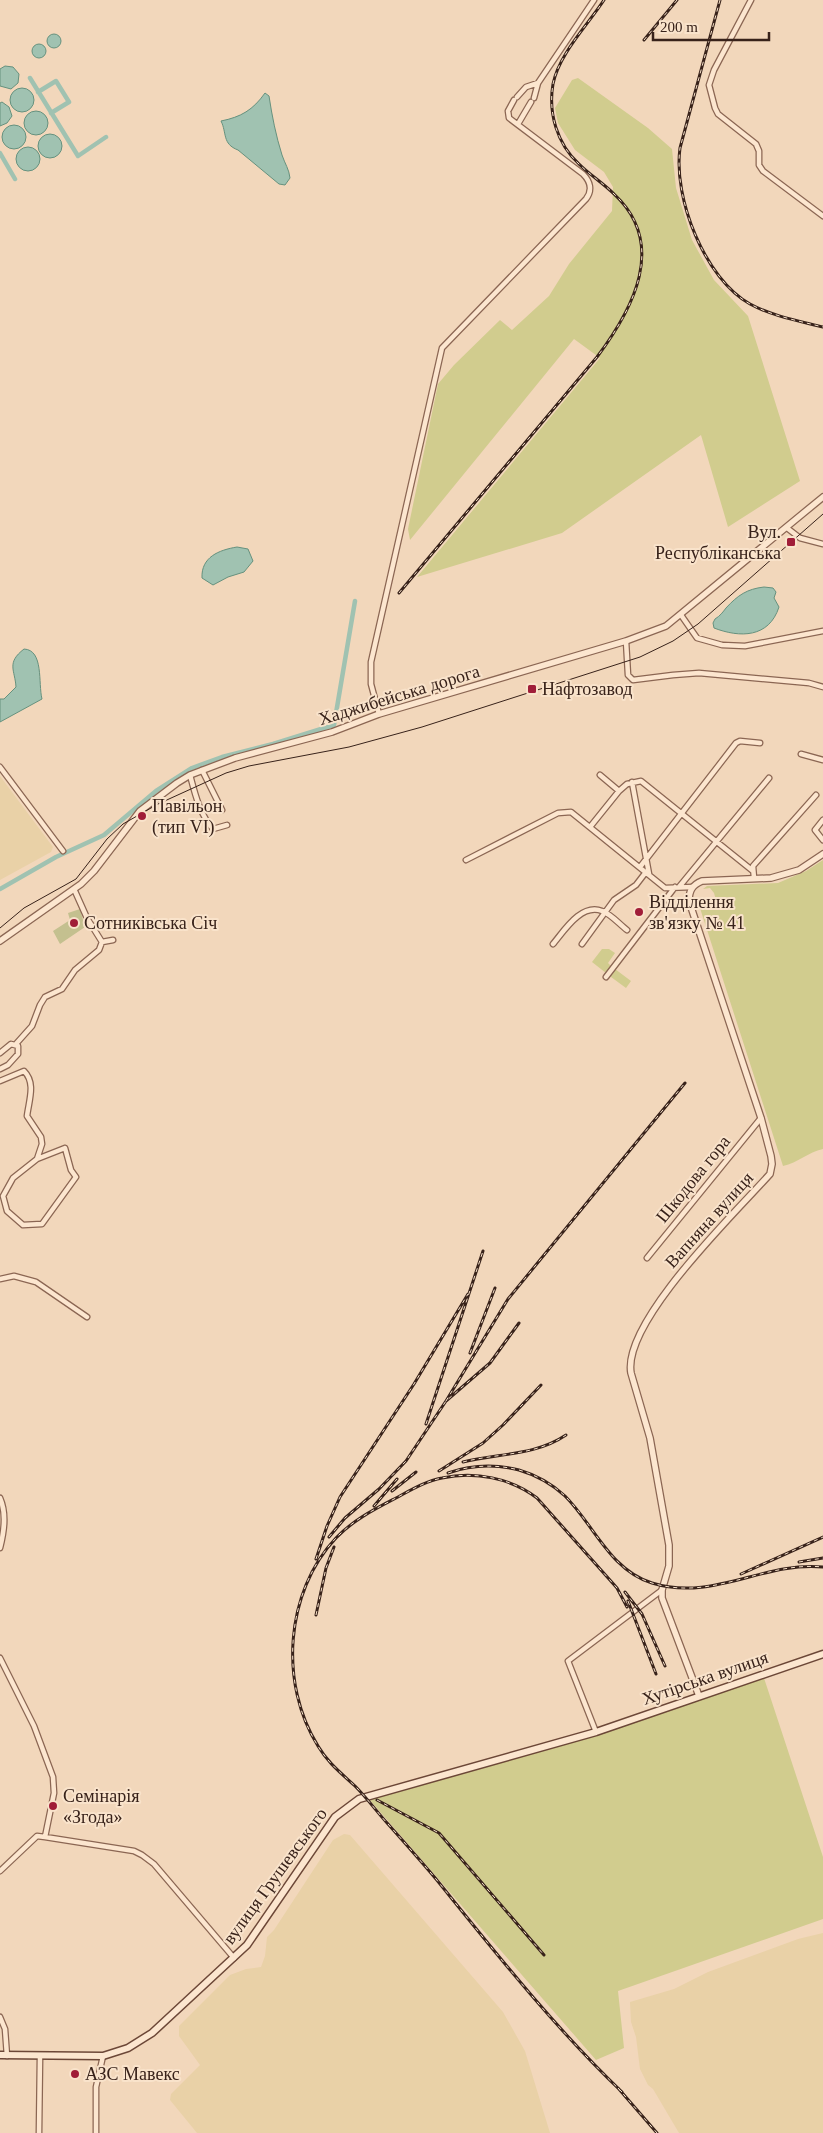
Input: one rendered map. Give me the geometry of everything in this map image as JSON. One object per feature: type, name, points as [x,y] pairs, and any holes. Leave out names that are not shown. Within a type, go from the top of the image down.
[{"type":"main road","name":"Хутірська вулиця","points":[[596,1732],[823,1654]]},
{"type":"main road","name":"вулиця Грушевського","points":[[4,2056],[103,2056],[128,2048],[152,2033],[247,1945],[335,1818],[352,1804],[370,1796],[596,1732]]},
{"type":"street","points":[[518,124],[532,100],[538,83],[594,0]]},
{"type":"street","points":[[751,0],[710,81],[714,108],[721,117],[756,144],[759,151],[759,165],[763,171],[823,216]]},
{"type":"street","points":[[379,714],[373,694],[371,662],[442,348],[586,200],[590,190],[588,178],[584,174],[509,118],[508,114],[516,98],[526,88],[538,83]]},
{"type":"street","name":"Хаджибейська дорога","points":[[0,941],[74,889],[94,871],[140,810],[190,775],[235,758],[332,732],[379,714],[626,641],[660,629],[681,615],[823,497]]},
{"type":"street","points":[[787,528],[800,538],[823,544]]},
{"type":"street","points":[[681,615],[698,638],[722,645],[745,646],[823,631]]},
{"type":"street","points":[[626,641],[628,675],[633,680],[698,674],[809,683],[823,687]]},
{"type":"street","points":[[640,867],[736,743],[740,741],[760,743]]},
{"type":"street","points":[[801,754],[823,760]]},
{"type":"street","points":[[0,767],[63,851]]},
{"type":"street","points":[[202,770],[222,810]]},
{"type":"street","points":[[190,775],[195,794],[208,824],[213,829],[227,825]]},
{"type":"street","points":[[600,775],[619,791]]},
{"type":"street","points":[[606,977],[677,887],[769,778]]},
{"type":"street","points":[[590,828],[619,791],[627,784],[641,780],[753,871]]},
{"type":"street","points":[[582,944],[614,900],[636,885],[647,873],[647,857],[632,782]]},
{"type":"street","points":[[754,878],[753,866],[816,795]]},
{"type":"street","points":[[466,860],[558,813],[571,812],[665,888],[693,887],[697,883],[710,879],[771,878],[799,870],[823,854]]},
{"type":"street","points":[[823,820],[815,830],[823,840]]},
{"type":"street","name":"Вапняна вулиця","points":[[662,1590],[669,1566],[669,1545],[650,1438],[631,1372],[631,1357],[643,1330],[668,1288],[770,1174],[772,1164],[761,1118],[689,901],[693,887]]},
{"type":"street","points":[[74,889],[87,918],[102,942]]},
{"type":"street","points":[[553,944],[575,918],[582,913],[599,910],[627,930]]},
{"type":"street","points":[[102,942],[113,940]]},
{"type":"street","points":[[0,1053],[11,1044],[15,1045],[32,1026],[40,1004],[46,997],[62,990],[75,970],[99,950],[102,942]]},
{"type":"street","points":[[0,1069],[8,1065],[18,1054],[18,1046],[15,1045]]},
{"type":"street","points":[[0,1081],[24,1071],[32,1082],[27,1116],[41,1137],[42,1144],[37,1159],[13,1178],[3,1196],[7,1212],[23,1225],[42,1224],[76,1177],[71,1170],[65,1148],[37,1159]]},
{"type":"street","name":"Шкодова гора","points":[[647,1258],[761,1118]]},
{"type":"street","points":[[0,1279],[14,1276],[36,1282],[87,1317]]},
{"type":"street","points":[[0,1498],[4,1507],[4,1524],[0,1548]]},
{"type":"street","points":[[596,1732],[568,1661],[662,1590]]},
{"type":"street","points":[[662,1590],[664,1608],[700,1696]]},
{"type":"street","points":[[0,1658],[30,1717],[53,1777],[55,1787],[45,1837]]},
{"type":"street","points":[[0,1871],[37,1836],[125,1849],[142,1855],[154,1864],[234,1958]]},
{"type":"street","points":[[0,2017],[4,2028],[4,2056]]},
{"type":"street","points":[[39,2133],[40,2056]]},
{"type":"street","points":[[96,2133],[96,2087],[103,2056]]},
{"type":"shaded area","points":[[54,34],[59,36],[61,41],[59,46],[54,48],[49,46],[47,41],[49,36]]},
{"type":"shaded area","points":[[39,44],[44,46],[46,51],[44,56],[39,58],[34,56],[32,51],[34,46]]},
{"type":"shaded area","points":[[5,66],[13,67],[19,74],[18,83],[11,89],[0,86],[0,69]]},
{"type":"shaded area","points":[[578,78],[648,128],[672,149],[676,188],[692,240],[714,280],[748,316],[800,481],[728,527],[701,435],[562,533],[417,577],[600,358],[574,339],[410,540],[408,529],[438,384],[454,365],[500,320],[512,330],[549,296],[569,264],[612,211],[613,187],[604,172],[575,150],[558,123],[555,108],[572,80]]},
{"type":"shaded area","points":[[22,88],[30,92],[34,100],[30,108],[22,112],[14,108],[10,100],[14,92]]},
{"type":"shaded area","points":[[265,93],[269,96],[278,141],[290,178],[285,185],[279,184],[238,150],[229,145],[221,121],[246,112]]},
{"type":"shaded area","points":[[2,102],[9,107],[12,116],[7,123],[0,126],[0,103]]},
{"type":"shaded area","points":[[36,111],[44,115],[48,123],[44,131],[36,135],[28,131],[24,123],[28,115]]},
{"type":"shaded area","points":[[14,125],[22,129],[26,137],[22,145],[14,149],[6,145],[2,137],[6,129]]},
{"type":"shaded area","points":[[50,134],[58,138],[62,146],[58,154],[50,158],[42,154],[38,146],[42,138]]},
{"type":"shaded area","points":[[28,147],[36,151],[40,159],[36,167],[28,171],[20,167],[16,159],[20,151]]},
{"type":"shaded area","points":[[237,547],[248,549],[253,561],[244,572],[228,577],[213,585],[202,578],[202,571],[212,556],[224,550]]},
{"type":"shaded area","points":[[764,587],[773,588],[776,592],[774,598],[779,607],[768,625],[761,630],[743,634],[714,628],[713,623],[715,619],[743,593]]},
{"type":"shaded area","points":[[24,649],[35,655],[39,668],[42,699],[0,722],[0,699],[4,699],[16,687],[13,663],[18,654]]},
{"type":"shaded area","points":[[0,776],[53,847],[51,852],[0,880]]},
{"type":"shaded area","points":[[823,860],[823,1149],[783,1166],[699,905],[716,900],[710,888],[703,889],[707,886],[778,883],[806,871]]},
{"type":"shaded area","name":"Сотниківська Січ","points":[[80,909],[85,927],[60,944],[53,931],[70,920],[68,913]]},
{"type":"shaded area","points":[[602,949],[609,949],[615,953],[608,963],[611,966],[606,973],[592,962]]},
{"type":"shaded area","points":[[615,969],[631,981],[626,988],[611,977]]},
{"type":"shaded area","points":[[763,1675],[823,1857],[823,1919],[618,1991],[624,2048],[596,2060],[368,1798],[569,1740]]},
{"type":"shaded area","points":[[344,1834],[350,1835],[503,2012],[525,2051],[550,2133],[197,2133],[170,2100],[171,2094],[200,2065],[179,2036],[179,2026],[230,1975],[246,1969],[261,1967],[265,1956],[267,1937],[274,1930],[333,1840]]},
{"type":"shaded area","points":[[823,1933],[823,2133],[679,2133],[640,2069],[636,2037],[631,2022],[630,2002],[674,1989],[708,1972],[798,1939]]},
{"type":"waterway","points":[[30,78],[78,156],[106,137]]},
{"type":"waterway","points":[[38,92],[56,81],[69,102],[51,113]]},
{"type":"waterway","points":[[0,153],[15,179]]},
{"type":"waterway","points":[[0,889],[56,857],[104,835],[156,791],[192,768],[222,757],[273,744],[334,725],[355,601]]},
{"type":"tram line","points":[[0,928],[24,908],[76,879],[107,839],[123,824],[158,804],[226,773],[249,766],[349,747],[422,727],[640,657],[673,641],[698,624],[823,514]]},
{"type":"railway","points":[[399,593],[597,357],[622,318],[632,298],[639,276],[642,255],[639,234],[630,213],[614,194],[571,156],[560,138],[553,117],[552,95],[556,73],[567,51],[604,0]]},
{"type":"railway","points":[[644,40],[677,0]]},
{"type":"railway","points":[[720,0],[680,148],[679,168],[687,213],[706,257],[719,276],[734,292],[750,304],[767,312],[823,327]]},
{"type":"railway","points":[[446,1401],[508,1299],[685,1083]]},
{"type":"railway","points":[[426,1424],[483,1251]]},
{"type":"railway","points":[[470,1353],[495,1288]]},
{"type":"railway","points":[[316,1559],[327,1526],[340,1497],[414,1384],[468,1294]]},
{"type":"railway","points":[[329,1537],[345,1518],[379,1489],[406,1461],[446,1401],[490,1363],[519,1323]]},
{"type":"railway","points":[[439,1471],[483,1443],[541,1385]]},
{"type":"railway","points":[[463,1462],[542,1447],[566,1435]]},
{"type":"railway","points":[[448,1473],[474,1467],[501,1467],[519,1470],[544,1480],[565,1496],[625,1568],[637,1577],[652,1583],[674,1588],[696,1588],[780,1570],[801,1567],[823,1567]]},
{"type":"railway","points":[[392,1491],[416,1472]]},
{"type":"railway","points":[[622,2092],[549,2015],[424,1865],[359,1791],[326,1758],[305,1721],[297,1695],[293,1667],[293,1639],[298,1611],[306,1585],[319,1560],[336,1538],[364,1515],[380,1506],[436,1479],[454,1476],[480,1476],[504,1481],[516,1485],[537,1498],[617,1588],[627,1607]]},
{"type":"railway","points":[[374,1506],[397,1479]]},
{"type":"railway","points":[[741,1574],[823,1537]]},
{"type":"railway","points":[[316,1615],[326,1568],[334,1547]]},
{"type":"railway","points":[[799,1562],[823,1558]]},
{"type":"railway","points":[[625,1592],[642,1614],[665,1666]]},
{"type":"railway","points":[[628,1601],[656,1674]]},
{"type":"railway","points":[[377,1800],[439,1833],[544,1955]]},
{"type":"railway","points":[[618,2088],[657,2133]]},
{"type":"place","name":"Вул. Республіканська","points":[[791,542]]},
{"type":"place","name":"Нафтозавод","points":[[532,689]]},
{"type":"place","name":"Павільон (тип VI)","points":[[142,816]]},
{"type":"place","name":"Відділення зв'язку № 41","points":[[639,912]]},
{"type":"place","name":"Сотниківська Січ","points":[[74,923]]},
{"type":"place","name":"Семінарія «Згода»","points":[[53,1806]]},
{"type":"place","name":"АЗС Мавекс","points":[[75,2074]]}]
